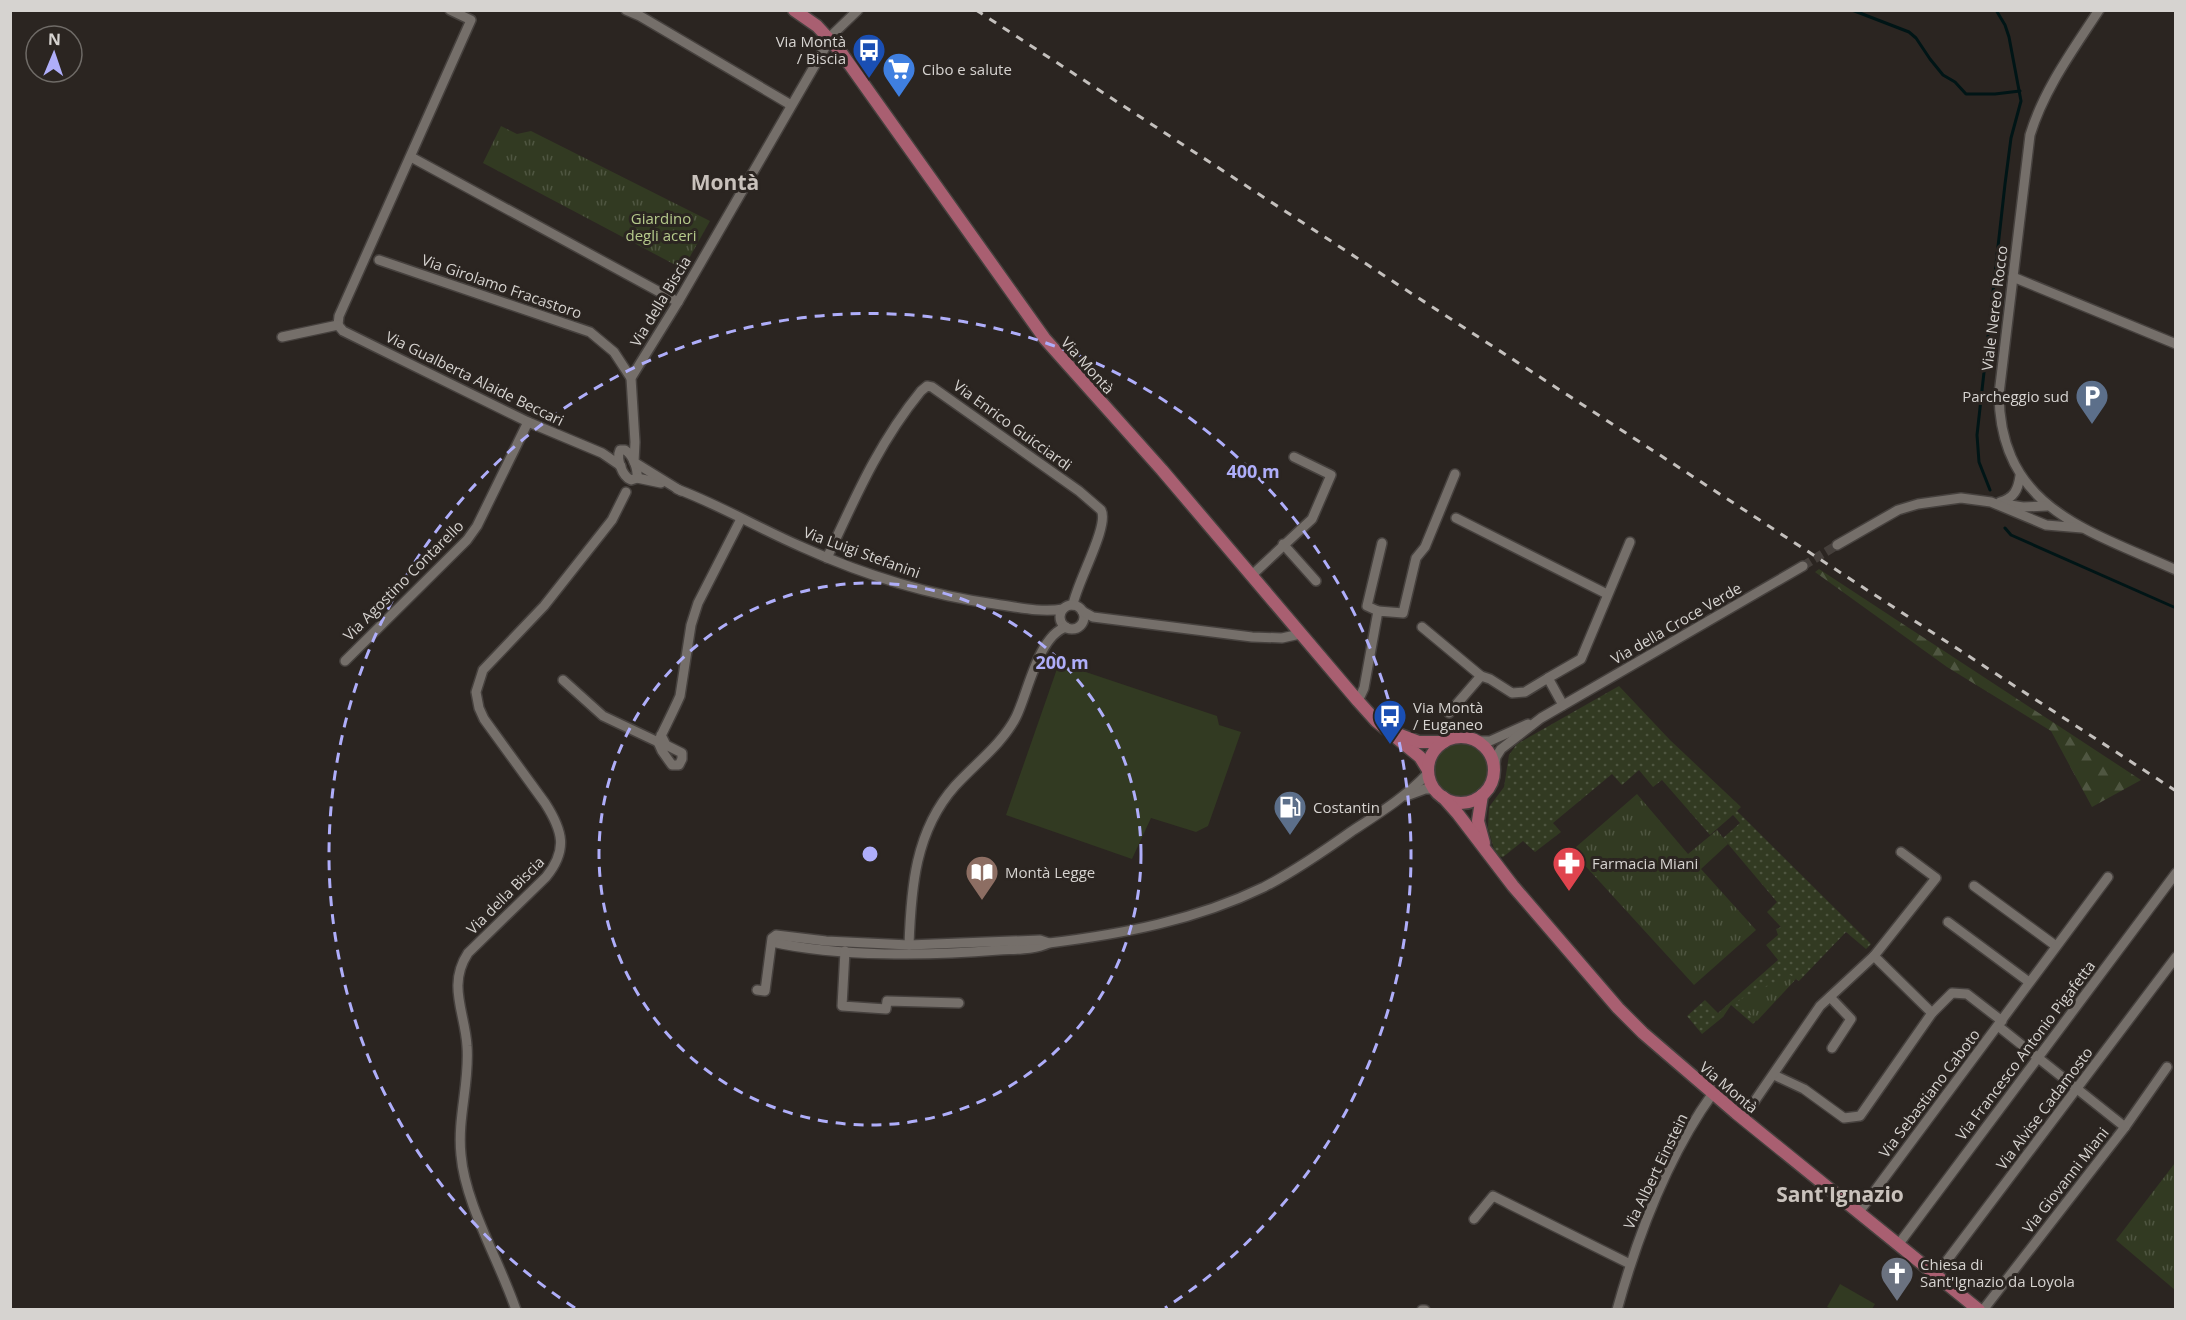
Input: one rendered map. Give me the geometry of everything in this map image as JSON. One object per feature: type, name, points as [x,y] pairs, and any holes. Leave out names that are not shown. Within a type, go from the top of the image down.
[{"type":"main road","name":"Via Montà","points":[[794,10],[817,26],[830,39],[1045,339],[1162,470],[1358,701],[1380,724],[1420,757],[1438,793],[1458,814],[1488,856],[1618,1008],[1643,1034],[1743,1118],[1981,1310]]},
{"type":"main road","name":"Via Montà","points":[[1380,724],[1407,739],[1419,742],[1444,742],[1465,737],[1476,741]]},
{"type":"main road","points":[[1476,741],[1491,756],[1494,771]]},
{"type":"main road","points":[[1428,772],[1432,754],[1444,742]]},
{"type":"main road","name":"Via Montà","points":[[1488,856],[1478,821],[1482,795],[1492,780],[1494,771]]},
{"type":"main road","points":[[1438,793],[1458,802],[1475,800],[1482,795]]},
{"type":"street","points":[[282,337],[338,325],[344,306],[471,20],[450,10]]},
{"type":"street","points":[[626,10],[710,56],[791,105]]},
{"type":"street","name":"Via della Biscia","points":[[516,1310],[463,1171],[460,1141],[468,1047],[458,978],[461,964],[468,953],[546,877],[557,864],[561,850],[560,835],[547,806],[484,719],[476,692],[483,670],[544,606],[612,520],[632,479],[638,472],[634,462],[631,378],[678,302],[833,34],[858,10]]},
{"type":"street","name":"Viale Nereo Rocco","points":[[2099,10],[2037,110],[2030,135],[1999,394],[1999,415],[2003,436],[2020,476],[2046,506],[2084,528],[2175,570]]},
{"type":"street","points":[[411,157],[678,302]]},
{"type":"street","name":"Via Girolamo Fracastoro","points":[[379,260],[590,332],[614,352],[631,378]]},
{"type":"street","points":[[2013,277],[2175,344]]},
{"type":"street","name":"Via Gualberta Alaide Beccari","points":[[338,325],[343,331],[528,422],[602,453],[621,466]]},
{"type":"street","name":"Via Enrico Guicciardi","points":[[827,558],[877,453],[921,391],[927,386],[932,387],[1079,491],[1101,510],[1103,514],[1101,527],[1073,605]]},
{"type":"street","name":"Via Agostino Contarello","points":[[345,661],[467,540],[477,526],[528,422]]},
{"type":"street","points":[[621,450],[633,430]]},
{"type":"street","name":"Via della Biscia","points":[[621,450],[618,458],[621,466],[632,479]]},
{"type":"street","points":[[602,453],[628,451],[634,462]]},
{"type":"street","points":[[1252,576],[1311,519],[1331,475],[1294,457]]},
{"type":"street","name":"Via Luigi Stefanini","points":[[634,462],[640,468],[681,490],[741,519],[827,558],[878,577],[960,599],[1043,610],[1063,609],[1073,605]]},
{"type":"street","points":[[1382,543],[1367,606],[1378,610],[1403,613],[1416,558],[1425,547],[1455,474]]},
{"type":"street","points":[[1995,502],[2008,500],[2014,494],[2020,476]]},
{"type":"street","name":"Via Luigi Stefanini","points":[[632,479],[653,480],[681,490]]},
{"type":"street","points":[[1837,545],[1898,510],[1918,504],[1961,498],[2015,507],[2046,506],[2041,516],[2029,520]]},
{"type":"street","points":[[1995,502],[2029,520],[2058,527],[2084,528]]},
{"type":"street","points":[[1456,518],[1607,594]]},
{"type":"street","points":[[563,681],[603,716],[660,739],[680,696],[691,625],[698,603],[741,519]]},
{"type":"street","name":"Via della Croce Verde","points":[[1422,627],[1481,676],[1512,693],[1524,692],[1581,658],[1630,542]]},
{"type":"street","points":[[1283,544],[1316,581]]},
{"type":"street","name":"Via della Croce Verde","points":[[1476,741],[1490,741],[1541,718],[1803,566]]},
{"type":"street","points":[[1073,605],[1086,616],[1252,637],[1282,638],[1300,634]]},
{"type":"street","points":[[1063,609],[1060,614],[1063,624]]},
{"type":"street","name":"Via Luigi Stefanini","points":[[1043,610],[1063,624]]},
{"type":"street","points":[[1358,701],[1364,688],[1378,610]]},
{"type":"street","points":[[1063,624],[1077,628],[1086,616]]},
{"type":"street","points":[[909,945],[914,876],[918,856],[929,826],[946,798],[1014,722],[1030,680],[1051,637],[1063,624]]},
{"type":"street","points":[[1449,713],[1481,676]]},
{"type":"street","points":[[1548,678],[1563,705]]},
{"type":"street","name":"Via della Croce Verde","points":[[1494,771],[1496,757],[1501,749],[1541,718]]},
{"type":"street","points":[[772,940],[845,951],[943,953],[1040,947],[1049,943],[1111,934],[1181,919],[1263,887],[1288,873],[1395,801],[1428,772]]},
{"type":"street","points":[[1395,801],[1425,789],[1438,793]]},
{"type":"street","points":[[1743,1118],[1820,1006],[1874,956],[1936,878],[1901,852]]},
{"type":"street","name":"Via Francesco Antonio Pigafetta","points":[[1898,1245],[2175,873]]},
{"type":"street","name":"Via Sebastiano Caboto","points":[[1859,1212],[2108,877]]},
{"type":"street","points":[[1974,886],[2056,946]]},
{"type":"street","points":[[1948,922],[2029,982]]},
{"type":"street","points":[[772,940],[780,935],[826,941],[909,945],[1040,940],[1049,943]]},
{"type":"street","points":[[757,990],[765,991],[772,940]]},
{"type":"street","points":[[826,941],[833,946],[841,946],[845,951],[842,1006],[886,1009],[887,1001],[959,1003]]},
{"type":"street","points":[[845,951],[859,943]]},
{"type":"street","points":[[888,953],[909,945],[918,949],[933,949],[943,953]]},
{"type":"street","points":[[1874,956],[1932,1013]]},
{"type":"street","name":"Via Alvise Cadamosto","points":[[1936,1275],[2175,957]]},
{"type":"street","points":[[1774,1075],[1804,1089],[1844,1118],[1860,1116],[1932,1013],[1952,993],[1967,994],[2038,1058],[2125,1127]]},
{"type":"street","points":[[1830,997],[1851,1019],[1832,1048]]},
{"type":"street","name":"Via Giovanni Miani","points":[[1981,1310],[2125,1127],[2168,1067]]},
{"type":"street","name":"Via Albert Einstein","points":[[1617,1310],[1648,1214],[1687,1136],[1713,1093]]},
{"type":"street","points":[[1474,1219],[1493,1196],[1630,1264]]},
{"type":"green space","name":"Giardino degli aceri","points":[[501,126],[517,134],[531,131],[710,221],[683,269],[483,163]]},
{"type":"green space","points":[[1819,569],[2141,780],[2092,807],[2051,731],[1947,667],[1815,572]]},
{"type":"green space","points":[[1059,663],[1217,716],[1219,725],[1241,732],[1208,826],[1196,832],[1151,818],[1132,859],[1006,815]]},
{"type":"green space","points":[[1619,686],[1670,740],[1741,807],[1737,811],[1871,944],[1866,949],[1846,932],[1799,981],[1794,978],[1753,1024],[1731,1005],[1723,1017],[1702,1034],[1687,1016],[1705,1000],[1718,1013],[1778,960],[1766,945],[1778,935],[1776,929],[1781,927],[1767,912],[1777,902],[1723,838],[1740,823],[1733,815],[1710,835],[1662,780],[1653,787],[1639,770],[1622,785],[1612,774],[1553,823],[1561,832],[1535,852],[1523,841],[1503,857],[1496,856],[1488,828],[1489,807],[1504,787],[1509,755],[1517,744]]},
{"type":"green space","points":[[1461,744],[1471,746],[1479,752],[1485,760],[1487,770],[1485,780],[1479,788],[1471,794],[1461,796],[1451,794],[1443,788],[1437,780],[1435,770],[1437,760],[1443,752],[1451,746]]},
{"type":"green space","points":[[1637,794],[1688,854],[1717,830],[1728,844],[1701,869],[1756,930],[1694,985],[1579,859],[1576,847]]},
{"type":"green space","points":[[1790,975],[1796,979],[1757,1021],[1735,1002]]},
{"type":"green space","points":[[2175,1163],[2175,1290],[2116,1240]]},
{"type":"green space","points":[[1840,1284],[1875,1304],[1872,1309],[1827,1307]]},
{"type":"waterway","points":[[1852,10],[1909,32],[1943,75],[1955,82],[1966,94],[2020,91]]},
{"type":"waterway","points":[[1990,490],[1979,462],[1977,435],[2011,138],[2021,101],[2009,37],[1996,10]]},
{"type":"waterway","points":[[2005,528],[2011,535],[2176,608]]},
{"type":"tunnel","points":[[1803,566],[1837,545]]},
{"type":"railway","points":[[976,10],[2176,791]]},
{"type":"place","name":"Via Montà / Biscia","points":[[869,79]]},
{"type":"place","name":"Cibo e salute","points":[[899,98]]},
{"type":"place","name":"Parcheggio sud","points":[[2092,425]]},
{"type":"place","name":"Via Montà / Euganeo","points":[[1390,745]]},
{"type":"place","name":"Costantin","points":[[1290,836]]},
{"type":"place","name":"Farmacia Miani","points":[[1569,892]]},
{"type":"place","name":"Montà Legge","points":[[982,901]]},
{"type":"place","name":"Chiesa di Sant'Ignazio da Loyola","points":[[1897,1302]]},
{"type":"district","name":"Montà","points":[[725,182]]},
{"type":"district","name":"Sant'Ignazio","points":[[1840,1194]]}]
